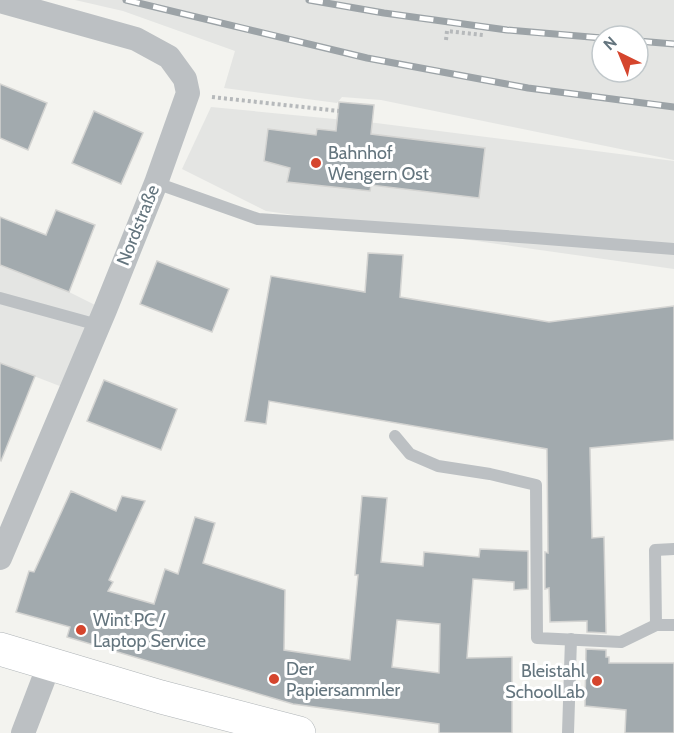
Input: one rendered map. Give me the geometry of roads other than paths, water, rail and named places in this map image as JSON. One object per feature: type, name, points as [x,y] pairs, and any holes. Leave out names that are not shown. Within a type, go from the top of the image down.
[{"type":"main road","points":[[0,650],[231,720],[299,733]]},
{"type":"street","name":"Nordstraße","points":[[0,1],[136,39],[169,57],[185,79],[188,93],[156,183],[0,558]]},
{"type":"street","points":[[23,733],[50,665]]},
{"type":"lane","points":[[156,183],[258,219],[674,249]]},
{"type":"lane","points":[[0,298],[98,325]]},
{"type":"lane","points":[[395,436],[410,454],[438,466],[490,474],[536,485],[537,638],[621,642],[656,625],[674,625]]},
{"type":"lane","points":[[656,625],[655,550],[674,549]]},
{"type":"lane","points":[[568,733],[571,639]]},
{"type":"railway","points":[[126,0],[367,58],[528,88],[674,107]]},
{"type":"railway","points":[[309,0],[507,30],[590,37]]},
{"type":"railway","points":[[650,42],[674,44]]},
{"type":"place","name":"Bahnhof Wengern Ost","points":[[316,163]]},
{"type":"place","name":"Wint PC / Laptop Service","points":[[81,630]]},
{"type":"place","name":"Der Papiersammler","points":[[274,679]]},
{"type":"place","name":"Bleistahl SchoolLab","points":[[597,681]]}]
